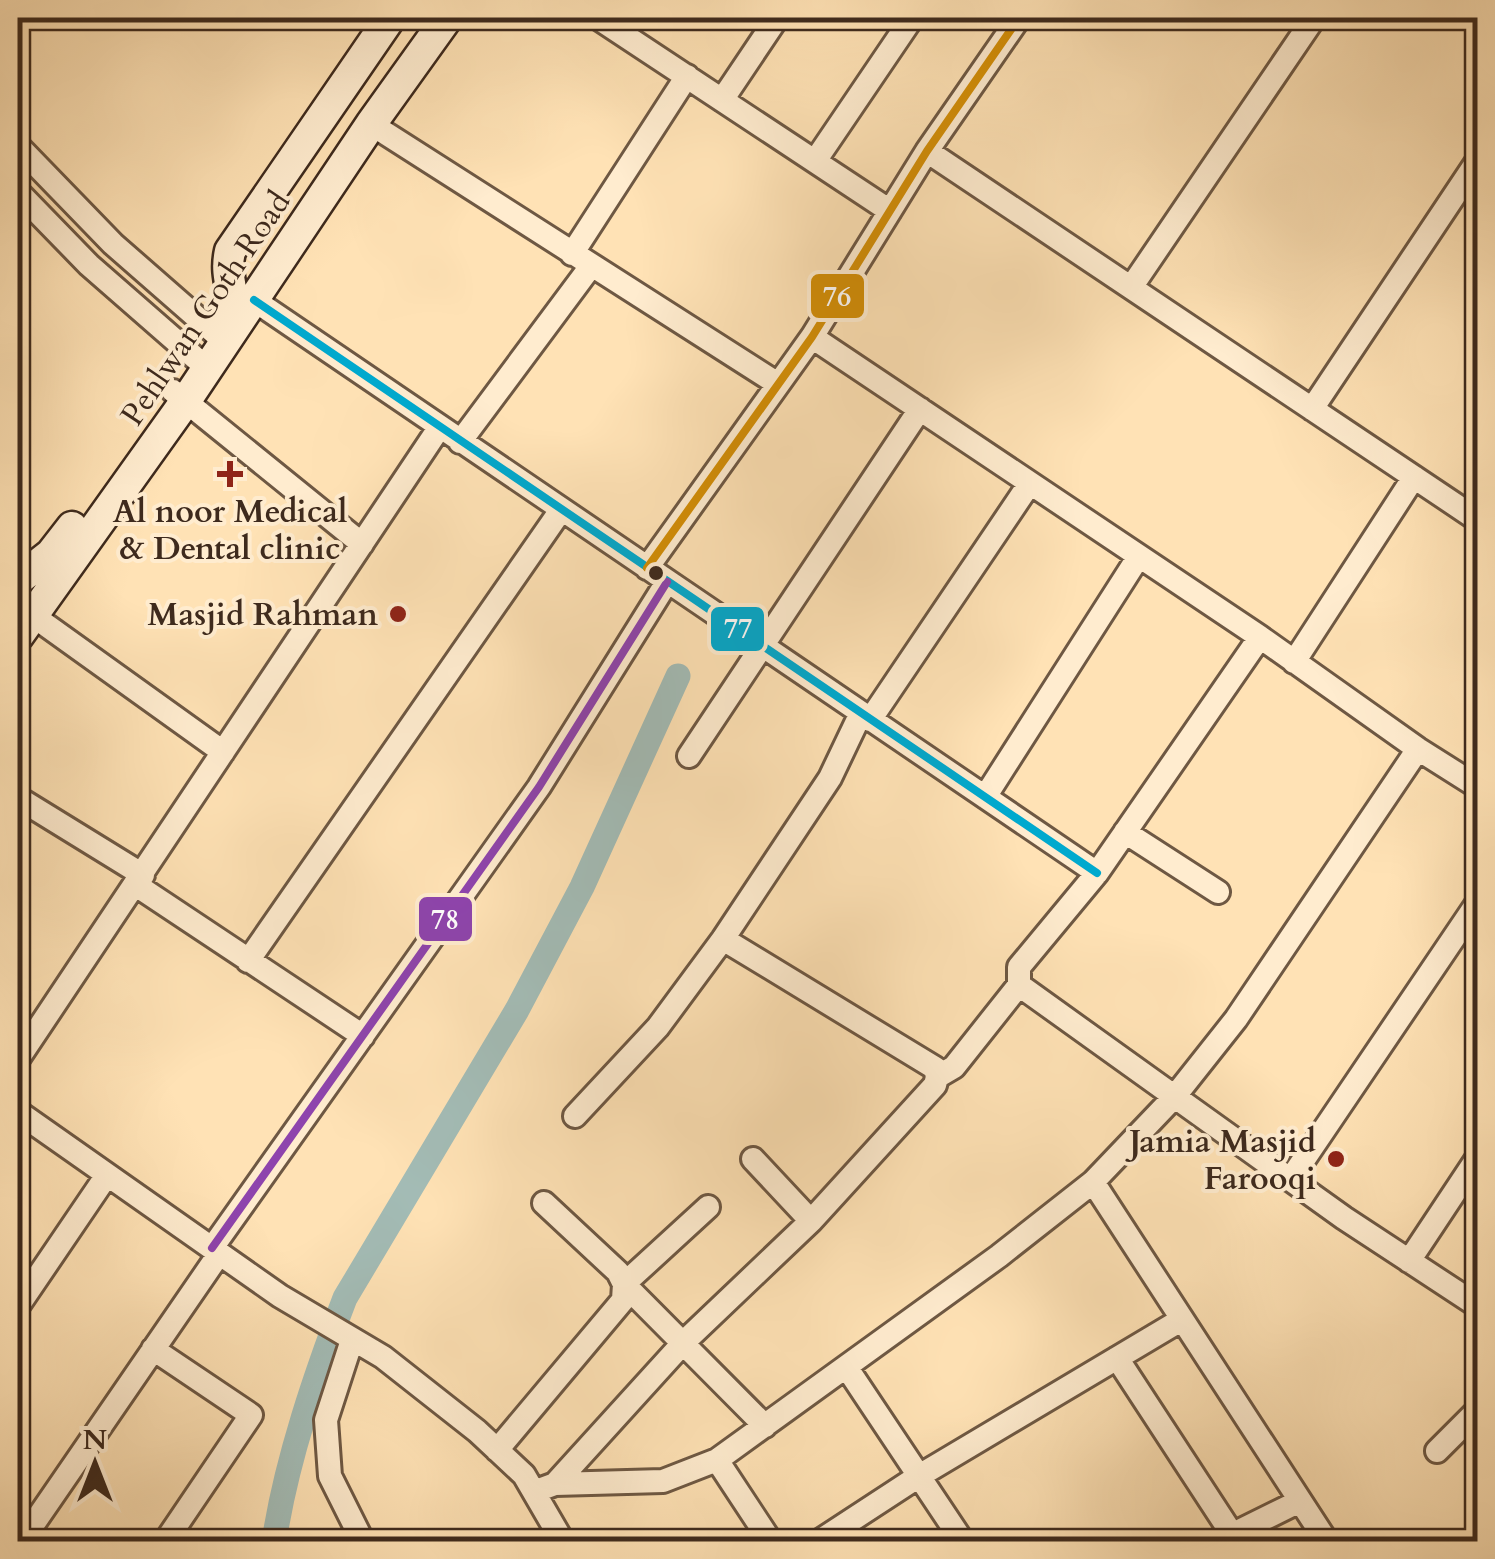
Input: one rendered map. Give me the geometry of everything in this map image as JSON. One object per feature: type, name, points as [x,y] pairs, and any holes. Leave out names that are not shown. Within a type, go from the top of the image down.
[{"type":"main road","name":"Pehlwan Goth Road","points":[[220,338],[234,302],[228,267],[230,252],[390,18]]},
{"type":"main road","name":"Pehlwan Goth Road","points":[[25,625],[220,338],[254,300],[447,18]]},
{"type":"main road","name":"Pehlwan Goth Road","points":[[18,580],[52,554],[179,397]]},
{"type":"street","points":[[722,100],[777,18]]},
{"type":"street","points":[[815,161],[912,18]]},
{"type":"street","points":[[21,1542],[363,1036],[539,787],[657,575],[927,151],[1019,18]]},
{"type":"street","points":[[1132,286],[1314,18]]},
{"type":"street","points":[[608,20],[890,211]]},
{"type":"street","points":[[460,442],[582,260],[687,76]]},
{"type":"street","points":[[371,124],[778,384]]},
{"type":"street","points":[[18,146],[112,244],[220,338]]},
{"type":"street","points":[[927,151],[1478,520]]},
{"type":"street","points":[[1312,409],[1478,160]]},
{"type":"street","points":[[18,192],[89,265],[202,365]]},
{"type":"street","points":[[254,300],[1097,873]]},
{"type":"street","points":[[812,337],[1478,788]]},
{"type":"street","points":[[179,397],[362,544]]},
{"type":"street","points":[[688,756],[920,409]]},
{"type":"street","points":[[18,1059],[439,428]]},
{"type":"street","points":[[1294,662],[1414,477]]},
{"type":"street","points":[[575,1116],[658,1026],[724,940],[866,716],[1030,482]]},
{"type":"street","points":[[248,961],[561,510]]},
{"type":"street","points":[[985,798],[1138,556]]},
{"type":"street","points":[[25,625],[223,752]]},
{"type":"street","points":[[937,1076],[954,1067],[1019,986],[1019,967],[1097,873],[1260,637]]},
{"type":"street","points":[[18,1112],[216,1251],[383,1358],[524,1475],[546,1487],[662,1481],[718,1460],[1093,1182],[1175,1096],[1236,1019],[1418,750]]},
{"type":"street","points":[[18,798],[140,880],[248,961],[363,1036]]},
{"type":"street","points":[[1125,832],[1218,892]]},
{"type":"street","points":[[1290,1180],[1478,902]]},
{"type":"street","points":[[546,1487],[684,1342],[810,1222],[934,1085],[937,1076],[934,1068],[724,940]]},
{"type":"street","points":[[1019,986],[1290,1180],[1478,1306]]},
{"type":"street","points":[[1409,1260],[1478,1157]]},
{"type":"street","points":[[753,1159],[810,1222]]},
{"type":"street","points":[[18,1306],[108,1175]]},
{"type":"street","points":[[1093,1182],[1327,1542]]},
{"type":"street","points":[[544,1203],[618,1272],[624,1284],[765,1426]]},
{"type":"street","points":[[498,1450],[623,1300],[624,1284],[708,1207]]},
{"type":"street","points":[[818,1542],[919,1476],[1181,1320]]},
{"type":"street","points":[[339,1333],[326,1420],[330,1476],[363,1542]]},
{"type":"street","points":[[154,1349],[252,1415],[165,1542]]},
{"type":"street","points":[[1117,1358],[1224,1538],[1300,1501]]},
{"type":"street","points":[[847,1368],[963,1542]]},
{"type":"street","points":[[1436,1450],[1478,1410]]},
{"type":"street","points":[[718,1460],[771,1542]]},
{"type":"street","points":[[546,1487],[563,1542]]},
{"type":"waterway","points":[[274,1542],[303,1418],[345,1298],[517,1010],[582,887],[678,676]]},
{"type":"transit line","name":"76","points":[[647,568],[812,337],[927,151],[1019,18]]},
{"type":"transit line","name":"77","points":[[254,300],[1097,873]]},
{"type":"transit line","name":"78","points":[[212,1248],[539,787],[667,582]]},
{"type":"place","name":"Al noor Medical & Dental clinic","points":[[230,474]]},
{"type":"place","name":"Masjid Rahman","points":[[398,614]]},
{"type":"place","name":"Jamia Masjid Farooqi","points":[[1336,1159]]}]
